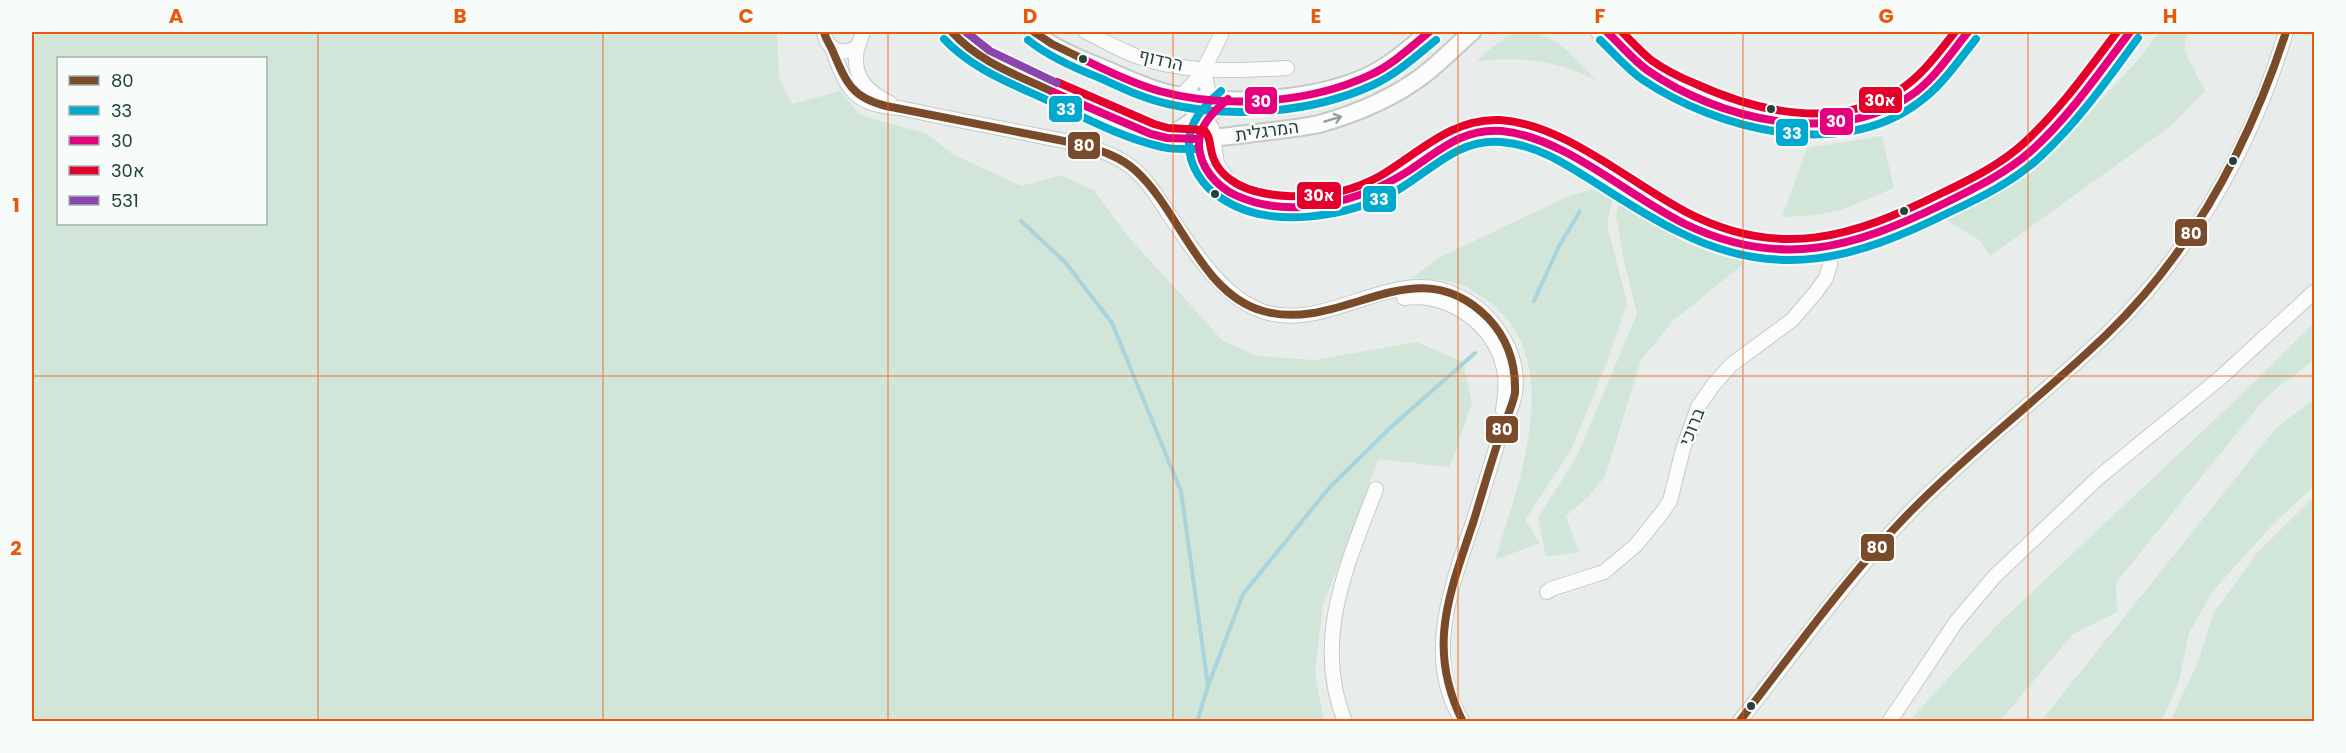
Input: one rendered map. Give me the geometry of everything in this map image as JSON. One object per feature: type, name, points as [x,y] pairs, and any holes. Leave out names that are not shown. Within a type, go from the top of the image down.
[{"type":"street","points":[[824,32],[825,39],[832,48],[843,76],[853,92],[870,104],[1088,146],[1119,158],[1144,179],[1188,242],[1229,291],[1261,311],[1275,315],[1301,316],[1385,293],[1426,287],[1443,290],[1468,302],[1497,329],[1513,364],[1515,394],[1456,571],[1442,639],[1445,674],[1451,700],[1463,722]]},
{"type":"street","points":[[863,32],[855,66],[862,81],[872,94],[900,108]]},
{"type":"street","name":"המרגלית","points":[[952,32],[966,47],[981,57],[1142,131],[1167,138],[1206,139],[1317,124],[1343,116],[1402,88],[1425,73],[1472,32]]},
{"type":"street","name":"המרגלית","points":[[1034,32],[1090,63],[1155,89],[1210,107],[1228,99],[1282,98],[1348,84],[1371,74],[1397,58],[1429,32]]},
{"type":"street","name":"הרדוף","points":[[1086,32],[1132,54],[1161,63],[1227,71],[1287,68]]},
{"type":"street","points":[[1598,32],[1644,68],[1707,102],[1743,116],[1774,123],[1803,126],[1826,124],[1882,112],[1903,101],[1932,76],[1968,32]]},
{"type":"street","points":[[1607,32],[1644,68]]},
{"type":"street","points":[[1210,107],[1203,127],[1206,139],[1203,161],[1212,177],[1227,190],[1274,206],[1311,207],[1345,202],[1397,178],[1466,135],[1502,130],[1552,144],[1667,213],[1721,239],[1756,248],[1785,250],[1830,248],[1881,233],[1917,217],[1996,177],[2017,163],[2051,132],[2130,32]]},
{"type":"street","points":[[1739,722],[1858,572],[1912,510],[2108,332],[2146,293],[2177,254],[2234,166],[2274,72],[2286,32]]},
{"type":"street","name":"הרדוף","points":[[1181,96],[1192,87],[1204,69],[1221,35]]},
{"type":"street","points":[[832,48],[845,52],[858,46]]},
{"type":"street","name":"הרדוף","points":[[1204,69],[1210,107]]},
{"type":"street","points":[[1167,138],[1210,107]]},
{"type":"street","name":"ברוכי","points":[[1546,592],[1551,588],[1604,572],[1636,545],[1662,514],[1670,501],[1683,448],[1698,407],[1731,365],[1792,320],[1816,292],[1826,278],[1830,265],[1830,248]]},
{"type":"street","points":[[1889,722],[1956,622],[1994,577],[2099,477],[2219,379],[2314,292]]},
{"type":"street","points":[[1345,722],[1334,676],[1332,647],[1334,617],[1343,575],[1376,489]]},
{"type":"green space","points":[[38,32],[777,32],[779,77],[792,104],[840,91],[860,115],[928,134],[952,154],[1021,186],[1060,175],[1094,190],[1126,234],[1223,341],[1258,356],[1314,360],[1417,342],[1463,362],[1472,403],[1450,467],[1378,459],[1353,531],[1323,604],[1315,672],[1324,721],[32,721],[32,39]]},
{"type":"green space","points":[[1520,32],[1543,36],[1553,41],[1571,54],[1596,80],[1538,61],[1510,59],[1477,61],[1502,40]]},
{"type":"green space","points":[[2159,32],[2187,32],[2184,50],[2205,91],[2171,126],[1990,256],[1979,240],[1938,215],[2002,188],[2058,146],[2138,60]]},
{"type":"green space","points":[[1882,136],[1894,188],[1841,210],[1816,215],[1782,217],[1807,148]]},
{"type":"green space","points":[[1598,188],[1615,190],[1607,224],[1627,303],[1606,365],[1571,450],[1525,520],[1540,543],[1495,560],[1525,457],[1530,420],[1531,384],[1525,351],[1509,321],[1470,289],[1450,282],[1412,278],[1438,258],[1569,196]]},
{"type":"green space","points":[[1620,194],[1682,231],[1748,260],[1673,321],[1641,360],[1605,477],[1588,497],[1566,516],[1579,552],[1546,557],[1538,518],[1576,458],[1637,314],[1616,216]]},
{"type":"green space","points":[[2314,323],[2314,360],[2261,403],[2116,583],[2117,612],[2073,634],[2000,721],[1909,721],[1999,623],[2240,396]]},
{"type":"green space","points":[[2314,399],[2314,486],[2274,523],[2213,591],[2189,633],[2178,685],[2161,721],[2041,721],[2276,428]]},
{"type":"green space","points":[[2314,497],[2314,721],[2170,721],[2198,662],[2213,614],[2257,553]]},
{"type":"waterway","points":[[1534,301],[1559,246],[1580,211]]},
{"type":"waterway","points":[[1021,221],[1065,262],[1112,323],[1181,491],[1208,686]]},
{"type":"waterway","points":[[1197,722],[1208,686],[1243,594],[1329,488],[1390,428],[1475,353]]},
{"type":"transit line","name":"80","points":[[824,32],[852,88],[875,103],[1079,144],[1102,151],[1124,162],[1152,188],[1207,270],[1223,288],[1242,302],[1263,311],[1293,315],[1322,311],[1406,289],[1433,289],[1461,297],[1488,318],[1506,344],[1514,372],[1515,393],[1456,574],[1445,622],[1446,670],[1452,695],[1463,722]]},
{"type":"transit line","name":"80","points":[[952,32],[986,60],[1053,92]]},
{"type":"transit line","name":"531","points":[[966,32],[990,51],[1057,83]]},
{"type":"transit line","name":"80","points":[[1034,32],[1052,44],[1083,59]]},
{"type":"transit line","name":"30","points":[[1083,59],[1129,81],[1184,97],[1266,101],[1320,92],[1370,75],[1394,61],[1429,32]]},
{"type":"transit line","name":"30","points":[[1607,32],[1647,70],[1675,87],[1707,102],[1776,121],[1811,124],[1846,121],[1879,112],[1910,96],[1934,75],[1968,32]]},
{"type":"transit line","name":"30א","points":[[1622,32],[1656,64],[1679,76],[1745,102],[1797,113],[1849,110],[1874,103],[1898,91],[1922,71],[1955,32]]},
{"type":"transit line","name":"30א","points":[[1057,82],[1154,124],[1168,128],[1204,130],[1221,171],[1237,184],[1258,192],[1280,196],[1299,196],[1323,195],[1347,190],[1380,176],[1451,131],[1482,121],[1500,120],[1524,124],[1572,143],[1664,200],[1720,227],[1753,236],[1785,239],[1816,237],[1847,231],[1878,221],[1942,193],[1995,165],[2015,151],[2050,117],[2117,32]]},
{"type":"transit line","name":"30","points":[[1228,99],[1212,114],[1204,126],[1199,139],[1200,154],[1210,175],[1216,181],[1235,195],[1257,203],[1279,207],[1302,207],[1347,199],[1390,181],[1464,137],[1475,133],[1502,131],[1549,144],[1595,169],[1663,212],[1720,238],[1753,246],[1785,249],[1816,248],[1847,242],[1910,219],[1977,187],[2011,167],[2058,124],[2130,32]]},
{"type":"transit line","name":"80","points":[[1739,722],[1822,613],[1888,535],[1935,487],[2107,334],[2138,302],[2166,267],[2192,231],[2236,155],[2255,115],[2286,32]]},
{"type":"transit line","name":"33","points":[[1221,91],[1194,121],[1189,137],[1191,161],[1208,188],[1240,208],[1285,217],[1309,217],[1356,208],[1396,191],[1458,150],[1486,142],[1501,142],[1529,147],[1554,158],[1679,232],[1715,247],[1750,257],[1783,260],[1816,258],[1849,252],[1882,242],[2009,181],[2054,144],[2092,100],[2138,38]]},
{"type":"transit line","name":"33","points":[[944,39],[955,50],[981,68],[1105,128],[1162,147],[1199,149]]},
{"type":"transit line","name":"33","points":[[1600,40],[1643,80],[1673,98],[1707,113],[1742,125],[1779,132],[1816,134],[1853,131],[1887,121],[1918,103],[1942,81],[1976,39]]},
{"type":"transit line","name":"33","points":[[1028,40],[1062,62],[1150,99],[1193,109],[1245,112],[1272,111],[1324,102],[1373,85],[1390,76],[1436,40]]},
{"type":"transit line","name":"30","points":[[1053,92],[1151,134],[1167,138],[1199,139]]}]
